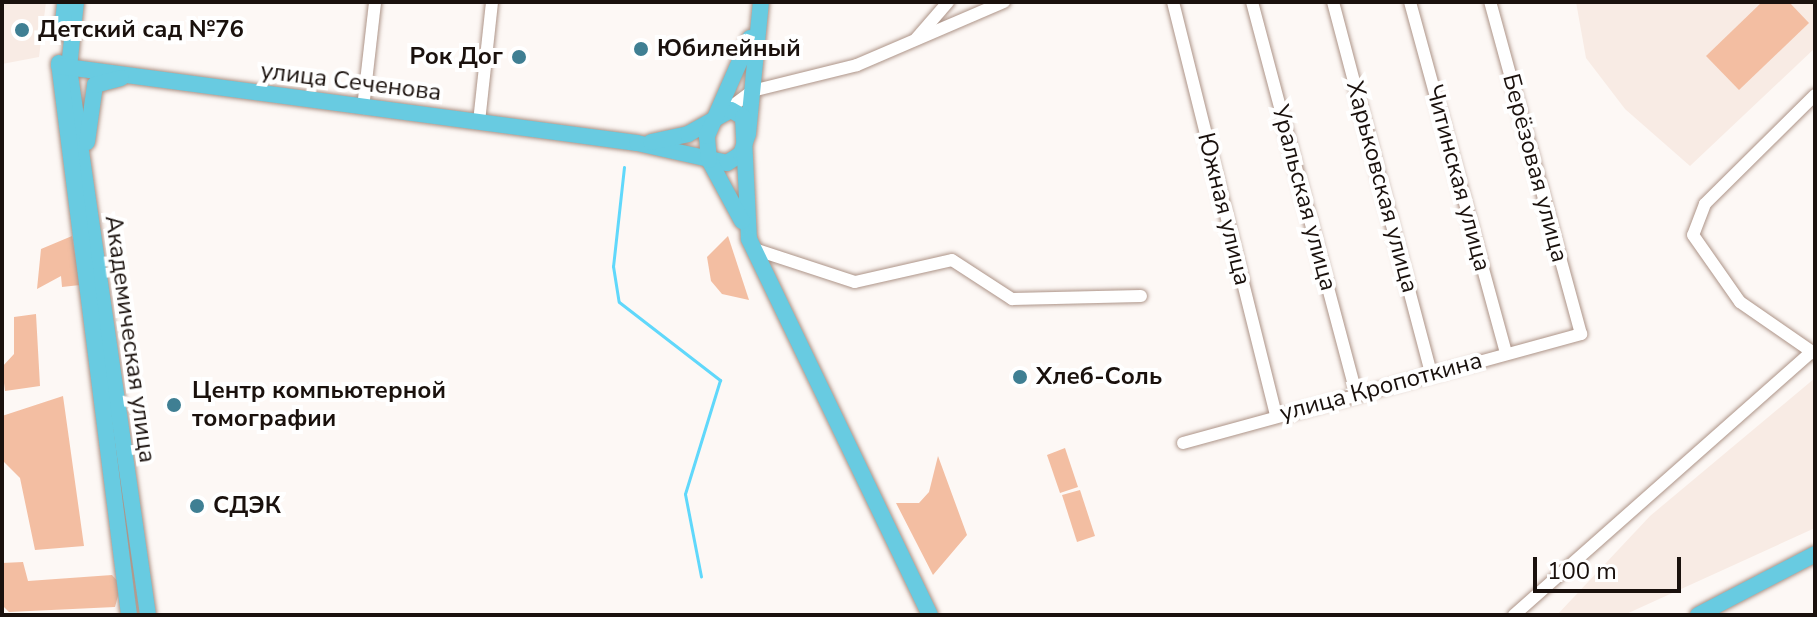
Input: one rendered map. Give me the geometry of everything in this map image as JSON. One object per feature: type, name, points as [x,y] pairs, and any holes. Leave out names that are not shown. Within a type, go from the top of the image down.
[{"type":"main road","points":[[65,2],[64,67],[129,615]]},
{"type":"main road","points":[[64,67],[76,2]]},
{"type":"main road","points":[[745,225],[746,141],[760,2]]},
{"type":"main road","points":[[760,2],[744,57],[707,142],[721,182],[745,225],[930,615]]},
{"type":"main road","name":"улица Сеченова","points":[[64,67],[637,143],[716,161]]},
{"type":"main road","name":"Академическая улица","points":[[64,67],[148,615]]},
{"type":"main road","points":[[86,199],[87,107],[95,85],[129,76]]},
{"type":"main road","points":[[716,161],[738,157],[746,141],[743,117],[731,110],[717,118]]},
{"type":"main road","name":"улица Сеченова","points":[[637,143],[670,140],[717,118]]},
{"type":"main road","points":[[677,152],[721,182]]},
{"type":"main road","points":[[1698,615],[1815,554]]},
{"type":"street","points":[[363,108],[375,2]]},
{"type":"street","points":[[479,122],[492,2]]},
{"type":"street","points":[[912,43],[948,2]]},
{"type":"street","points":[[717,118],[752,91],[912,43],[1004,2]]},
{"type":"street","name":"Южная улица","points":[[1173,2],[1276,416]]},
{"type":"street","name":"Уральская улица","points":[[1252,2],[1356,393]]},
{"type":"street","name":"Харьковская улица","points":[[1333,2],[1431,373]]},
{"type":"street","name":"Читинская улица","points":[[1410,2],[1506,353]]},
{"type":"street","name":"Берёзовая улица","points":[[1490,2],[1581,334]]},
{"type":"street","points":[[1514,615],[1813,353],[1740,302],[1717,279],[1693,235],[1705,204],[1815,95]]},
{"type":"street","points":[[754,249],[855,282],[952,260],[1012,299],[1141,296]]},
{"type":"street","name":"улица Кропоткина","points":[[1183,443],[1356,393],[1581,334]]},
{"type":"shaded area","name":"Детский сад №76","points":[[2,2],[46,2],[39,57],[2,64]]},
{"type":"shaded area","points":[[1576,2],[1815,2],[1815,48],[1690,166],[1625,109],[1586,58]]},
{"type":"shaded area","points":[[1762,2],[1789,2],[1809,23],[1739,90],[1706,56]]},
{"type":"shaded area","points":[[72,236],[80,285],[62,287],[61,276],[37,289],[41,249]]},
{"type":"shaded area","points":[[728,236],[749,300],[722,294],[711,281],[707,257]]},
{"type":"shaded area","points":[[36,314],[40,386],[5,391],[2,367],[14,354],[14,317]]},
{"type":"shaded area","points":[[1815,378],[1815,528],[1624,615],[1557,615],[1650,516]]},
{"type":"shaded area","points":[[63,396],[84,546],[35,550],[20,478],[2,460],[2,416]]},
{"type":"shaded area","points":[[1065,448],[1078,487],[1060,493],[1047,455]]},
{"type":"shaded area","points":[[938,456],[967,535],[933,575],[896,503],[919,503],[929,492]]},
{"type":"shaded area","points":[[1080,490],[1095,536],[1077,542],[1062,495]]},
{"type":"shaded area","points":[[23,562],[28,581],[112,575],[121,585],[115,607],[9,612],[2,605],[2,563]]},
{"type":"waterway","points":[[624,167],[613,266],[619,302],[720,380],[685,494],[701,576]]},
{"type":"place","name":"Детский сад №76","points":[[22,30]]},
{"type":"place","name":"Юбилейный","points":[[641,49]]},
{"type":"place","name":"Рок Дог","points":[[519,57]]},
{"type":"place","name":"Хлеб-Соль","points":[[1020,377]]},
{"type":"place","name":"Центр компьютерной томографии","points":[[174,405]]},
{"type":"place","name":"СДЭК","points":[[197,506]]}]
